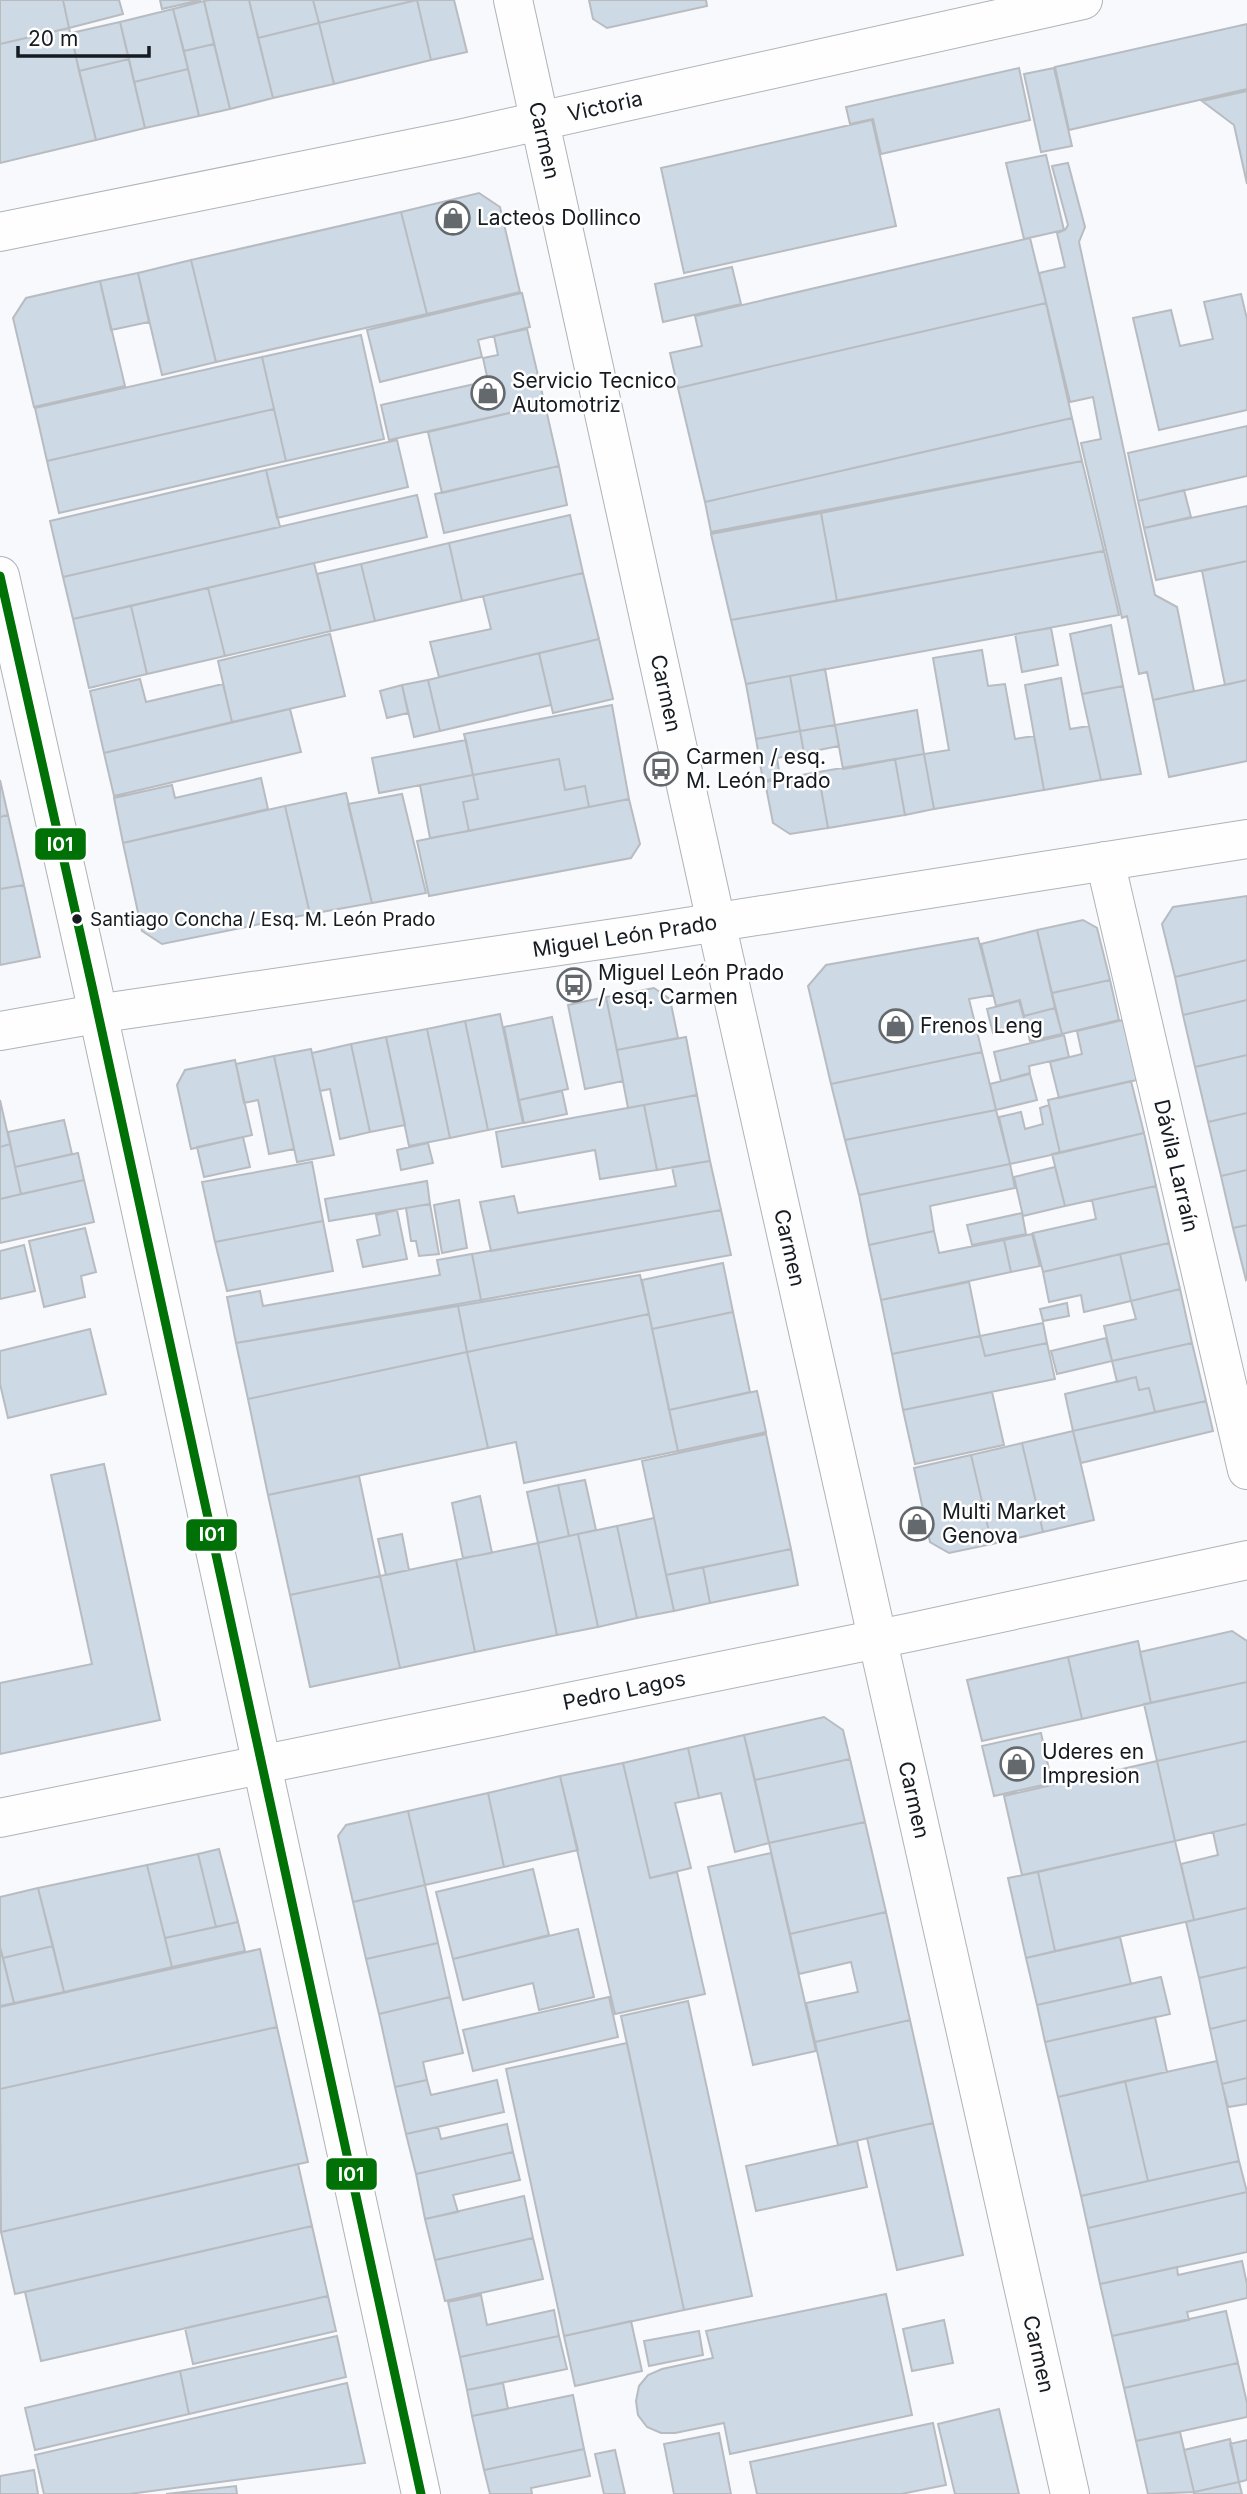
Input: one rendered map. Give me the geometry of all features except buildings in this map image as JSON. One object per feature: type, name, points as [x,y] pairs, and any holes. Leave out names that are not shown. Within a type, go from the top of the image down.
[{"type":"street","name":"Carmen","points":[[513,0],[716,922],[1070,2494]]},
{"type":"street","name":"Victoria","points":[[0,232],[449,141],[1083,0]]},
{"type":"street","points":[[0,576],[15,718],[92,986],[421,2494]]},
{"type":"street","name":"Miguel León Prado","points":[[0,1031],[96,1014],[716,922],[1247,839]]},
{"type":"street","name":"Dávila Larraín","points":[[1105,861],[1247,1470]]},
{"type":"street","name":"Pedro Lagos","points":[[0,1818],[1247,1560]]},
{"type":"transit line","name":"I01","points":[[0,576],[421,2494]]},
{"type":"place","name":"Lacteos Dollinco","points":[[453,218]]},
{"type":"place","name":"Servicio Tecnico Automotriz","points":[[488,393]]},
{"type":"place","name":"Carmen / esq. M. León Prado","points":[[661,769]]},
{"type":"place","name":"Santiago Concha / Esq. M. León Prado","points":[[77,919]]},
{"type":"place","name":"Miguel León Prado / esq. Carmen","points":[[574,985]]},
{"type":"place","name":"Frenos Leng","points":[[896,1026]]},
{"type":"place","name":"Multi Market Genova","points":[[917,1524]]},
{"type":"place","name":"Uderes en Impresion","points":[[1017,1764]]}]
